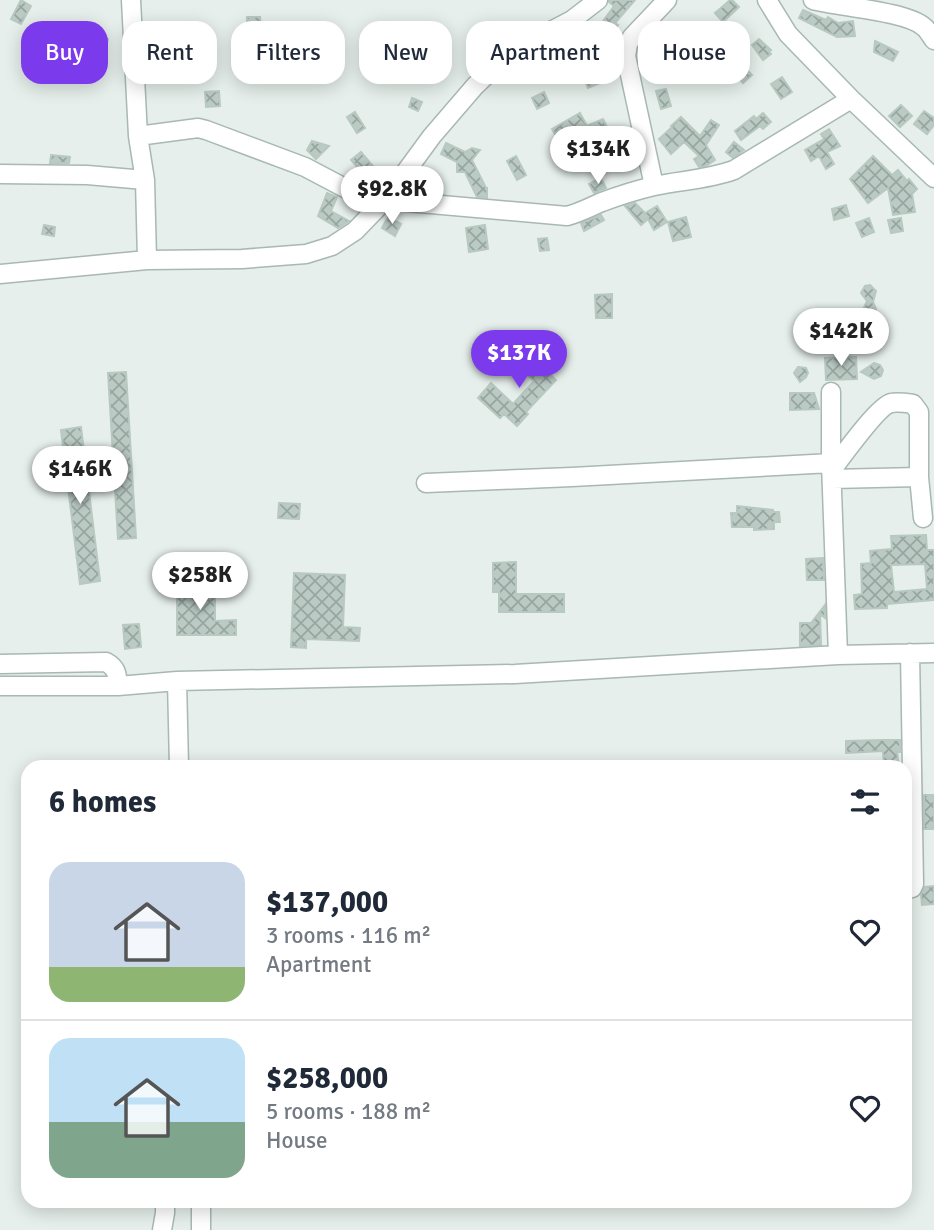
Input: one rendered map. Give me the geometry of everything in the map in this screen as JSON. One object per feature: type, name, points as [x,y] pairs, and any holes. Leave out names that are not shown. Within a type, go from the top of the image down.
[{"type":"street","points":[[131,0],[138,136],[145,180],[147,260]]},
{"type":"street","points":[[0,274],[147,260],[242,259],[306,254],[332,246],[355,231],[382,203],[432,136],[475,86],[509,53],[572,20],[598,0]]},
{"type":"street","points":[[654,186],[626,56],[632,37],[667,0]]},
{"type":"street","points":[[767,0],[788,34],[934,178]]},
{"type":"street","points":[[813,0],[832,5],[874,6],[915,21],[924,27],[934,40]]},
{"type":"street","points":[[138,136],[198,128],[206,130],[305,167],[382,203],[567,216],[604,201],[654,186],[716,177],[734,170],[851,99]]},
{"type":"street","points":[[0,174],[87,175],[145,180]]},
{"type":"street","points":[[831,392],[831,471],[838,655]]},
{"type":"street","points":[[831,471],[886,404],[913,404],[919,412],[919,477],[923,518]]},
{"type":"street","points":[[426,483],[831,471],[919,477]]},
{"type":"street","points":[[909,653],[911,760]]},
{"type":"street","points":[[0,687],[515,674],[838,655],[934,653]]},
{"type":"street","points":[[0,664],[106,662],[116,668],[118,686]]},
{"type":"street","points":[[177,681],[179,760]]},
{"type":"street","points":[[912,792],[912,888]]},
{"type":"street","points":[[162,1230],[165,1208]]},
{"type":"street","points":[[201,1208],[201,1230]]},
{"type":"building","points":[[21,0],[31,6],[21,24],[11,19]]},
{"type":"building","points":[[635,0],[617,21],[603,21],[614,6],[609,2]]},
{"type":"building","points":[[730,0],[739,7],[724,21],[715,13]]},
{"type":"building","points":[[803,10],[826,20],[828,17],[838,23],[853,21],[855,36],[837,37],[799,18]]},
{"type":"building","points":[[247,17],[260,17],[260,21],[247,21]]},
{"type":"building","points":[[759,39],[771,50],[771,54],[763,60],[752,45]]},
{"type":"building","points":[[875,41],[898,52],[893,61],[874,52]]},
{"type":"building","points":[[782,77],[792,92],[781,99],[771,84]]},
{"type":"building","points":[[666,89],[671,106],[661,109],[656,91]]},
{"type":"building","points":[[219,91],[220,106],[206,107],[205,92]]},
{"type":"building","points":[[544,92],[549,103],[537,109],[532,98]]},
{"type":"building","points":[[412,98],[422,102],[418,111],[409,107]]},
{"type":"building","points":[[901,105],[912,116],[900,127],[889,116]]},
{"type":"building","points":[[924,111],[934,118],[934,125],[927,134],[914,124]]},
{"type":"building","points":[[355,112],[365,128],[357,133],[347,117]]},
{"type":"building","points":[[580,113],[587,126],[603,119],[608,129],[588,137],[593,151],[579,155],[571,131],[558,139],[552,129]]},
{"type":"building","points":[[763,113],[771,122],[763,129],[760,126],[741,140],[735,131],[754,116],[756,119]]},
{"type":"building","points":[[681,117],[700,136],[711,120],[719,125],[706,145],[715,160],[706,166],[699,167],[694,159],[699,156],[684,142],[671,154],[659,139]]},
{"type":"building","points":[[829,129],[840,146],[827,152],[834,164],[826,169],[819,156],[811,161],[805,150],[824,139],[821,134]]},
{"type":"building","points":[[312,141],[329,146],[316,159],[307,150]]},
{"type":"building","points":[[734,142],[744,150],[733,158],[726,152]]},
{"type":"building","points":[[446,143],[465,152],[472,148],[480,150],[472,160],[487,188],[487,198],[477,197],[465,172],[457,172],[457,162],[441,154]]},
{"type":"building","points":[[361,152],[373,166],[363,174],[351,160]]},
{"type":"building","points":[[620,154],[625,166],[616,170],[610,158]]},
{"type":"building","points":[[51,155],[70,157],[69,163],[50,163]]},
{"type":"building","points":[[516,156],[526,175],[517,180],[507,161]]},
{"type":"building","points":[[873,156],[892,175],[898,170],[917,189],[912,194],[915,212],[893,215],[888,188],[868,203],[850,179]]},
{"type":"building","points":[[601,178],[606,188],[594,193],[589,184]]},
{"type":"building","points":[[327,193],[337,197],[331,211],[349,221],[338,228],[318,216]]},
{"type":"building","points":[[635,203],[645,213],[657,206],[667,222],[654,230],[648,219],[641,225],[625,206]]},
{"type":"building","points":[[846,205],[849,216],[834,220],[832,209]]},
{"type":"building","points":[[601,215],[604,220],[584,231],[581,223]]},
{"type":"building","points":[[388,217],[401,224],[395,236],[382,228]]},
{"type":"building","points":[[686,217],[691,237],[673,241],[668,222]]},
{"type":"building","points":[[869,218],[874,232],[862,237],[856,223]]},
{"type":"building","points":[[901,218],[903,231],[891,233],[888,220]]},
{"type":"building","points":[[44,225],[55,227],[54,236],[42,234]]},
{"type":"building","points":[[485,225],[488,249],[469,252],[466,228]]},
{"type":"building","points":[[547,238],[549,250],[540,251],[538,239]]},
{"type":"building","points":[[870,285],[876,291],[873,318],[878,327],[871,333],[865,329],[869,319],[863,310],[867,301],[861,293],[865,286]]},
{"type":"building","points":[[612,294],[612,318],[596,318],[595,295]]},
{"type":"building","points":[[521,347],[556,380],[526,412],[528,414],[517,426],[504,414],[500,418],[478,398],[491,383],[513,404],[534,381],[510,359]]},
{"type":"building","points":[[856,357],[857,379],[826,380],[825,358]]},
{"type":"building","points":[[874,363],[880,365],[883,370],[881,376],[874,379],[861,372]]},
{"type":"building","points":[[798,367],[806,368],[808,373],[800,382],[794,373]]},
{"type":"building","points":[[126,372],[136,538],[118,539],[108,373]]},
{"type":"building","points":[[790,393],[814,393],[819,409],[790,410]]},
{"type":"building","points":[[81,427],[100,581],[80,584],[61,430]]},
{"type":"building","points":[[279,503],[300,504],[299,519],[278,518]]},
{"type":"building","points":[[737,506],[779,512],[780,522],[774,522],[774,529],[732,527],[731,513],[737,513]]},
{"type":"building","points":[[926,535],[927,550],[934,550],[934,600],[887,604],[887,608],[855,609],[854,595],[862,594],[861,564],[871,563],[870,551],[892,549],[891,536]],"holes":[[[925,564],[927,589],[894,592],[891,565]]]},
{"type":"building","points":[[823,558],[824,580],[807,580],[806,559]]},
{"type":"building","points":[[516,562],[516,594],[564,594],[564,612],[499,612],[499,592],[493,592],[493,563]]},
{"type":"building","points":[[294,573],[345,575],[343,627],[360,628],[359,641],[306,639],[306,648],[291,647]]},
{"type":"building","points":[[177,584],[215,584],[215,621],[236,620],[236,635],[177,635]]},
{"type":"building","points":[[825,605],[825,618],[820,614],[821,645],[800,646],[800,623],[811,623]]},
{"type":"building","points":[[139,624],[141,647],[125,649],[123,625]]},
{"type":"building","points":[[900,740],[898,760],[884,760],[883,751],[846,753],[846,741]]},
{"type":"building","points":[[924,795],[934,795],[934,829],[924,829]]},
{"type":"building","points":[[934,886],[934,904],[922,905],[921,894],[925,887]]}]
